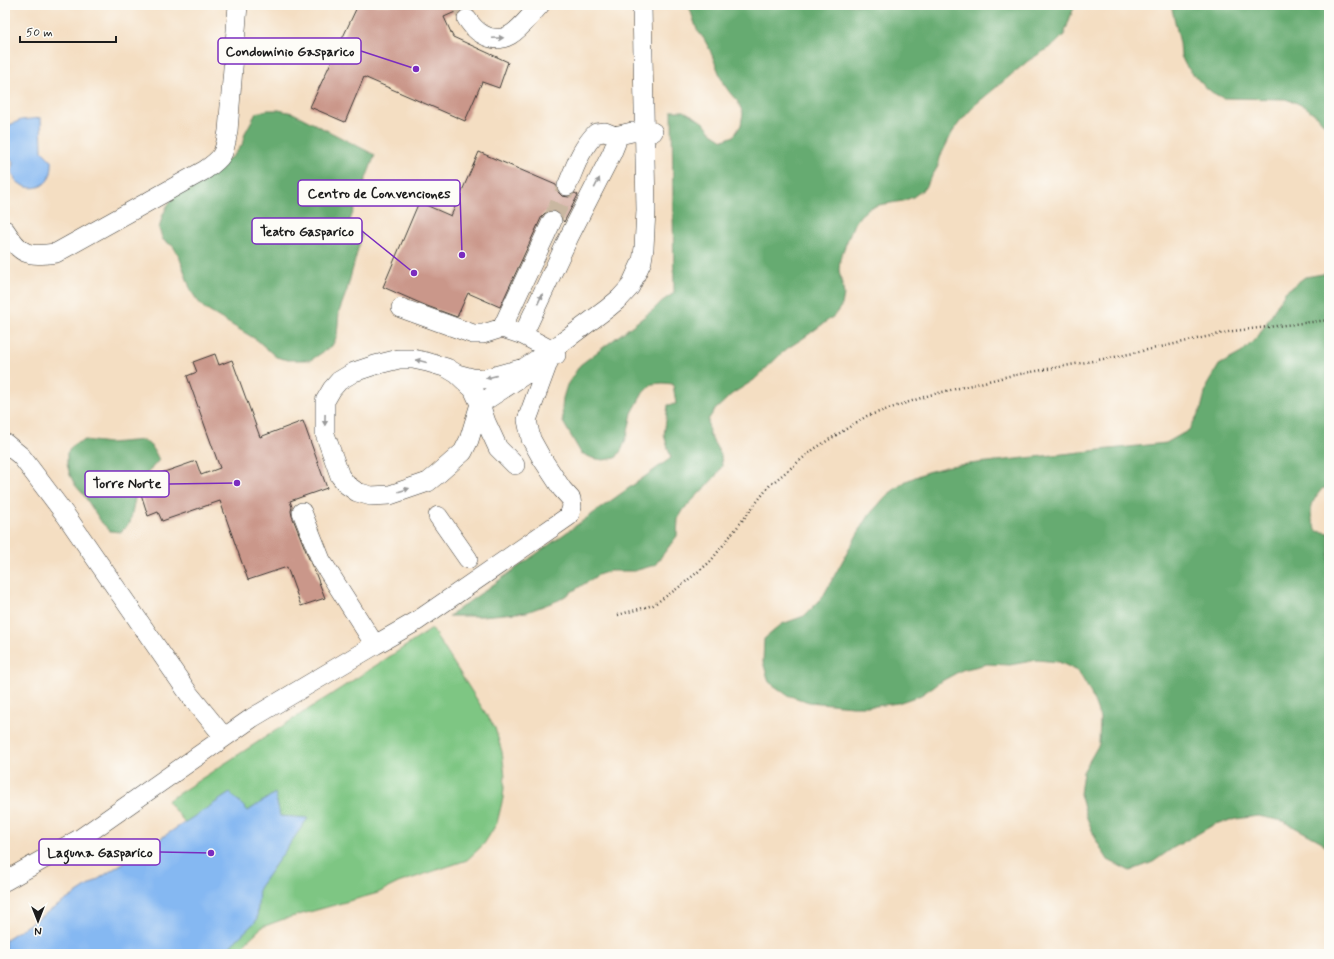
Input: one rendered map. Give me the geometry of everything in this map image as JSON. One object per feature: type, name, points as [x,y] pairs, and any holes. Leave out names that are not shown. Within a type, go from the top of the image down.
[{"type":"street","points":[[5,230],[20,250],[31,255],[56,253],[204,170],[219,160],[225,149],[228,131],[238,5]]},
{"type":"street","points":[[467,19],[473,28],[489,38],[498,40],[508,37],[517,30],[540,5]]},
{"type":"street","points":[[463,452],[469,440],[480,404],[627,301],[642,280],[653,236],[642,5]]},
{"type":"street","points":[[649,132],[651,5]]},
{"type":"street","points":[[567,186],[579,155],[596,133],[604,132],[614,136],[632,132],[649,132]]},
{"type":"street","points":[[523,335],[569,237],[612,153],[616,143],[614,136]]},
{"type":"street","points":[[502,328],[552,221]]},
{"type":"street","points":[[401,308],[473,334],[483,334],[502,328],[523,335],[552,355]]},
{"type":"street","points":[[457,374],[472,378],[484,379],[524,368],[552,355]]},
{"type":"street","points":[[5,881],[81,838],[252,718],[417,621],[569,516],[572,507],[571,499],[562,489],[541,457],[531,439],[527,420],[552,355]]},
{"type":"street","points":[[498,448],[479,446],[463,452],[428,482],[390,495],[371,496],[357,492],[347,485],[340,476],[324,434],[325,401],[332,388],[339,381],[354,372],[374,365],[398,359],[413,359],[447,368],[457,374],[473,389],[498,448],[515,465]]},
{"type":"street","points":[[5,443],[20,456],[66,517],[189,694],[224,737]]},
{"type":"street","points":[[302,512],[321,560],[375,645]]},
{"type":"street","points":[[438,516],[468,559]]},
{"type":"path","points":[[618,615],[653,605],[678,588],[710,562],[770,486],[814,449],[867,416],[930,395],[1009,376],[1120,356],[1233,331],[1329,320]]},
{"type":"green space","points":[[686,5],[1076,5],[1064,35],[1055,44],[1028,61],[976,104],[959,123],[941,155],[937,168],[924,189],[913,197],[903,201],[869,208],[860,216],[853,226],[840,259],[839,270],[844,294],[842,305],[834,316],[785,350],[754,380],[732,394],[714,411],[708,420],[709,434],[721,455],[722,466],[715,477],[684,509],[678,519],[677,536],[655,565],[634,571],[610,571],[598,575],[559,600],[527,612],[482,616],[449,616],[671,458],[664,435],[668,405],[676,404],[673,384],[652,384],[643,393],[632,413],[627,436],[622,449],[616,458],[603,460],[592,458],[581,453],[563,422],[562,409],[563,398],[567,385],[580,365],[674,293],[672,111],[684,111],[695,117],[705,124],[712,133],[723,140],[734,136],[741,125],[743,113],[738,102],[723,83],[710,50],[697,30],[690,9]]},
{"type":"green space","points":[[1171,5],[1329,5],[1329,130],[1318,117],[1307,108],[1285,99],[1223,98],[1213,93],[1202,84],[1186,66],[1181,56],[1180,43]]},
{"type":"green space","points":[[267,110],[279,110],[293,113],[375,155],[349,223],[362,234],[347,290],[339,312],[337,336],[332,346],[311,360],[288,360],[276,357],[257,340],[205,309],[191,291],[179,256],[173,246],[163,240],[159,229],[167,206],[174,196],[234,155],[242,145],[245,133],[256,113]]},
{"type":"green space","points":[[1329,273],[1329,489],[1323,488],[1315,498],[1311,508],[1311,514],[1317,531],[1329,533],[1329,851],[1322,842],[1283,821],[1258,816],[1215,824],[1173,848],[1153,862],[1130,871],[1108,860],[1096,840],[1087,818],[1080,794],[1083,772],[1099,744],[1100,718],[1090,691],[1078,671],[1059,662],[1037,660],[1010,665],[987,664],[962,670],[940,682],[921,695],[898,703],[876,706],[852,706],[809,702],[787,695],[769,682],[763,662],[764,639],[782,624],[804,616],[822,598],[870,514],[887,495],[906,481],[927,472],[950,466],[1166,443],[1189,430],[1201,409],[1207,385],[1219,365],[1241,353],[1259,335],[1285,292],[1305,277]]},
{"type":"green space","points":[[85,440],[109,443],[144,440],[153,448],[159,460],[142,479],[137,489],[130,523],[121,532],[110,531],[102,523],[83,494],[75,485],[70,475],[67,464],[67,453],[74,444]]},
{"type":"green space","points":[[432,629],[495,728],[502,752],[505,776],[503,798],[497,823],[484,844],[467,860],[398,883],[378,893],[284,919],[262,927],[246,942],[241,954],[188,954],[188,826],[167,801]]},
{"type":"water","points":[[41,118],[42,151],[52,161],[51,173],[47,181],[41,186],[34,188],[26,187],[19,184],[14,178],[12,171],[13,162],[5,153],[5,127],[21,120]]},
{"type":"water","points":[[230,793],[248,811],[275,793],[280,816],[308,818],[259,888],[257,920],[222,954],[5,954],[5,940]]},
{"type":"building","points":[[358,5],[471,5],[444,17],[453,37],[508,62],[499,88],[482,82],[465,121],[364,77],[345,122],[310,107]]},
{"type":"building","points":[[479,152],[556,185],[558,192],[562,196],[569,197],[575,193],[578,195],[564,222],[561,214],[556,211],[551,210],[542,216],[500,307],[468,293],[457,317],[383,287],[419,202],[451,216]]},
{"type":"building","points":[[215,354],[219,365],[232,360],[260,437],[303,421],[327,488],[290,501],[292,507],[291,511],[325,598],[301,606],[287,567],[248,580],[220,501],[162,521],[158,512],[148,516],[141,494],[152,490],[147,478],[196,461],[201,475],[220,468],[187,376],[197,372],[193,362]]},
{"type":"tunnel","points":[[462,5],[467,19]]},
{"type":"tunnel","points":[[552,221],[567,186]]},
{"type":"place","name":"Condominio Gasparico","points":[[416,69]]},
{"type":"place","name":"Centro de Convenciones","points":[[462,255]]},
{"type":"place","name":"Teatro Gasparico","points":[[414,273]]},
{"type":"place","name":"Torre Norte","points":[[237,483]]},
{"type":"place","name":"Laguna Gasparico","points":[[211,853]]}]
